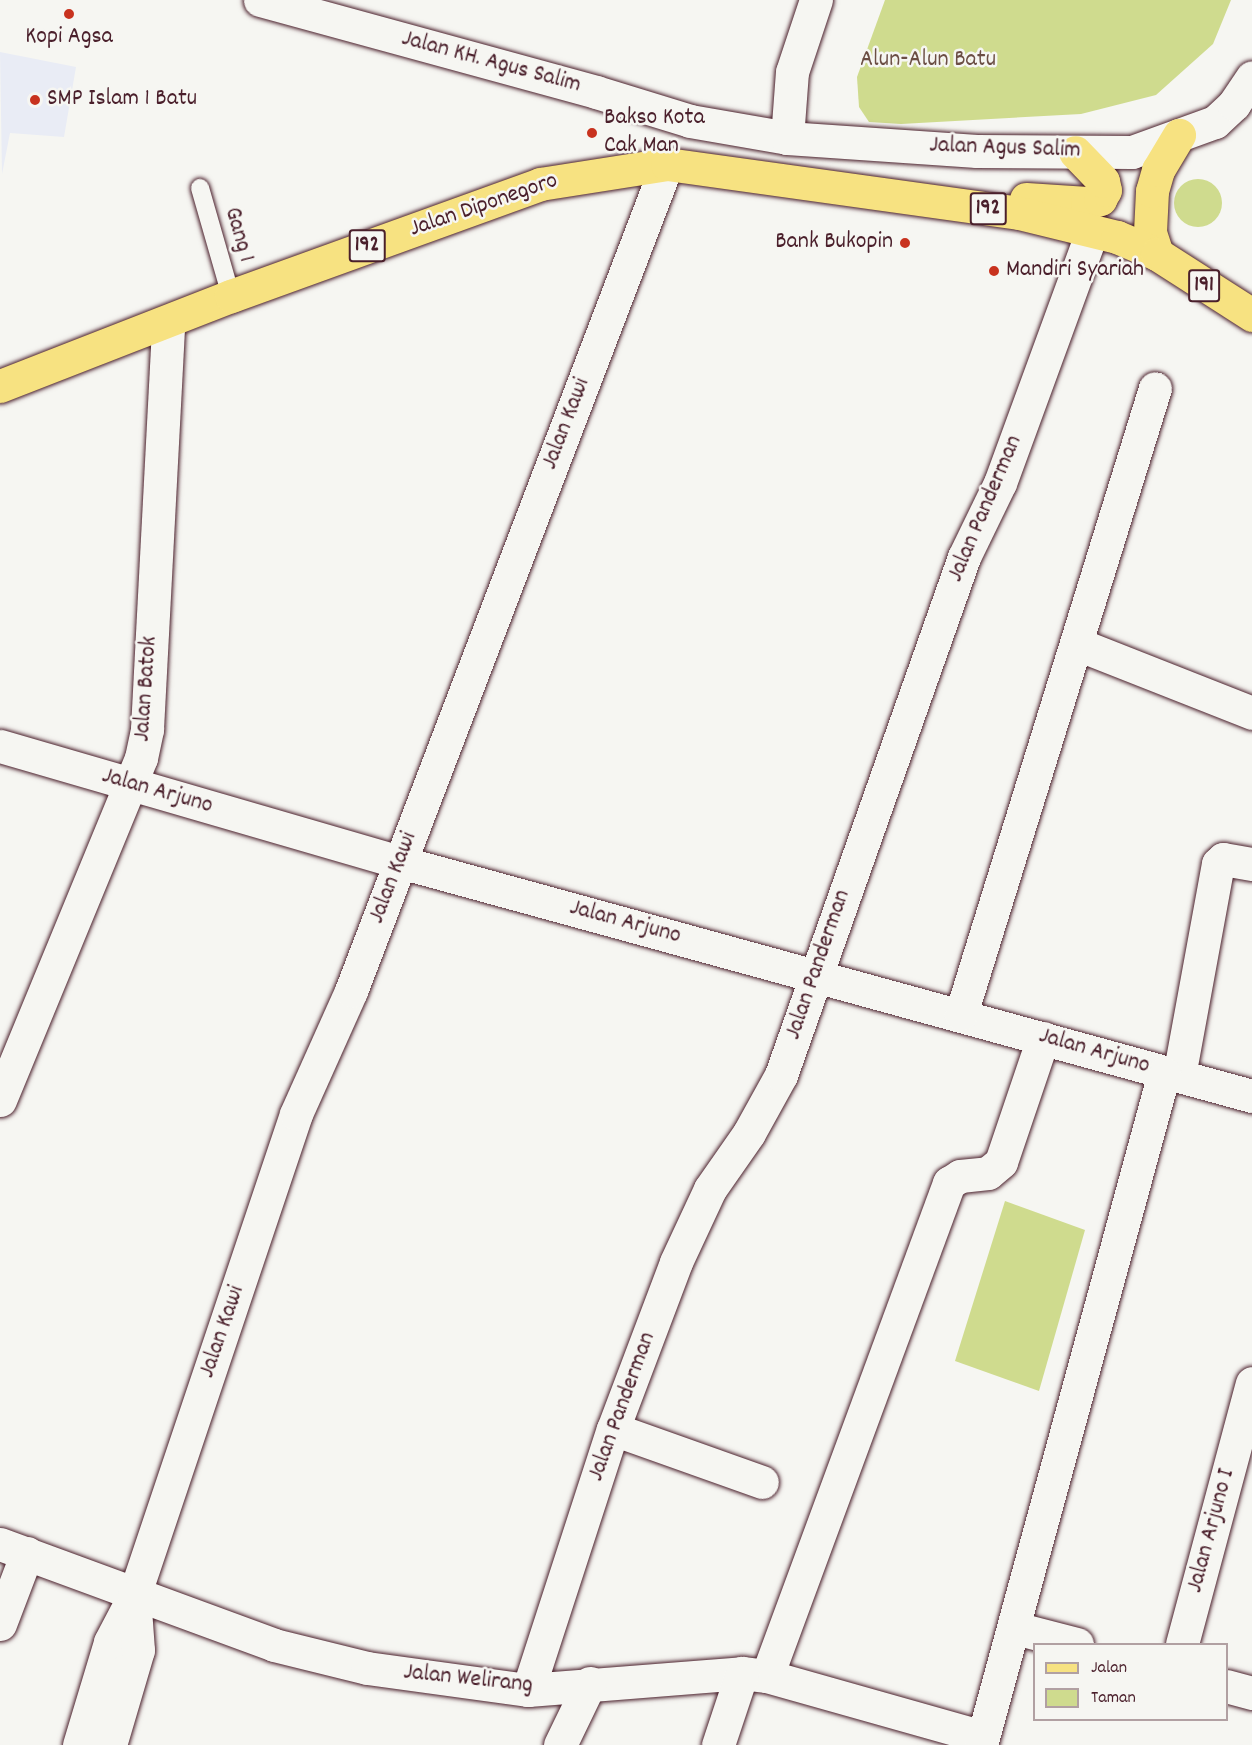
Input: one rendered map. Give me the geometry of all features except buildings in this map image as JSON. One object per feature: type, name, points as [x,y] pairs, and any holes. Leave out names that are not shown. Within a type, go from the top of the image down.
[{"type":"main road","points":[[1157,254],[1150,232],[1152,191],[1158,170],[1179,135]]},
{"type":"main road","points":[[1009,212],[1031,196],[1087,203],[1100,199],[1105,190],[1103,181],[1075,152]]},
{"type":"main road","name":"Jalan Diponegoro","points":[[0,386],[231,296],[540,184],[667,164],[1009,212]]},
{"type":"main road","name":"192","points":[[1009,212],[1092,231],[1157,254]]},
{"type":"main road","name":"191","points":[[1157,254],[1252,315]]},
{"type":"street","name":"Jalan KH. Agus Salim","points":[[260,0],[596,92],[690,121],[787,138],[829,140]]},
{"type":"street","points":[[787,138],[792,72],[816,0]]},
{"type":"street","name":"Jalan Agus Salim","points":[[829,140],[976,151],[1132,152],[1215,122],[1251,81]]},
{"type":"street","name":"Jalan Kawi","points":[[134,1596],[296,1114],[351,991],[667,164]]},
{"type":"street","name":"Jalan Panderman","points":[[528,1690],[613,1429],[691,1227],[782,1075],[815,974],[964,557],[1000,483],[1092,231]]},
{"type":"street","name":"Jalan Batok","points":[[0,1100],[133,785],[147,729],[168,322]]},
{"type":"street","points":[[961,1014],[1155,388]]},
{"type":"street","points":[[1077,644],[1252,713]]},
{"type":"street","name":"Jalan Arjuno","points":[[0,746],[400,862],[961,1014],[1252,1096]]},
{"type":"street","points":[[982,1741],[1172,1074],[1218,864],[1223,859],[1252,864]]},
{"type":"street","points":[[718,1745],[754,1675],[949,1183],[960,1176],[988,1173],[1001,1162],[1043,1038]]},
{"type":"street","name":"Jalan Arjuno I","points":[[1182,1643],[1252,1383]]},
{"type":"street","points":[[613,1429],[762,1482]]},
{"type":"street","points":[[0,1624],[14,1549]]},
{"type":"street","name":"Jalan Welirang","points":[[14,1549],[134,1596],[274,1645],[367,1668],[528,1690],[590,1683],[754,1675],[982,1741]]},
{"type":"street","points":[[79,1745],[110,1642],[134,1596]]},
{"type":"street","points":[[110,1745],[138,1650],[134,1596]]},
{"type":"street","points":[[1016,1628],[1073,1643]]},
{"type":"street","points":[[560,1745],[590,1683]]},
{"type":"street","points":[[1228,1686],[1252,1693]]},
{"type":"lane","name":"Gang 1","points":[[200,188],[231,296]]},
{"type":"shaded area","name":"SMP Islam 1 Batu","points":[[0,52],[76,67],[64,137],[10,133],[2,174]]},
{"type":"green space","name":"Alun-Alun Batu","points":[[885,0],[1231,0],[1213,44],[1156,95],[1081,114],[901,124],[869,122],[859,107],[857,77]]},
{"type":"green space","points":[[1193,179],[1203,179],[1215,186],[1222,198],[1222,208],[1215,220],[1203,227],[1193,227],[1178,216],[1174,208],[1174,198],[1185,183]]},
{"type":"green space","points":[[1005,1201],[1085,1230],[1039,1391],[955,1361]]},
{"type":"place","name":"Kopi Agsa","points":[[69,14]]},
{"type":"place","name":"SMP Islam 1 Batu","points":[[35,100]]},
{"type":"place","name":"Bakso Kota Cak Man","points":[[592,133]]},
{"type":"place","name":"Bank Bukopin","points":[[905,243]]},
{"type":"place","name":"Mandiri Syariah","points":[[994,271]]}]
